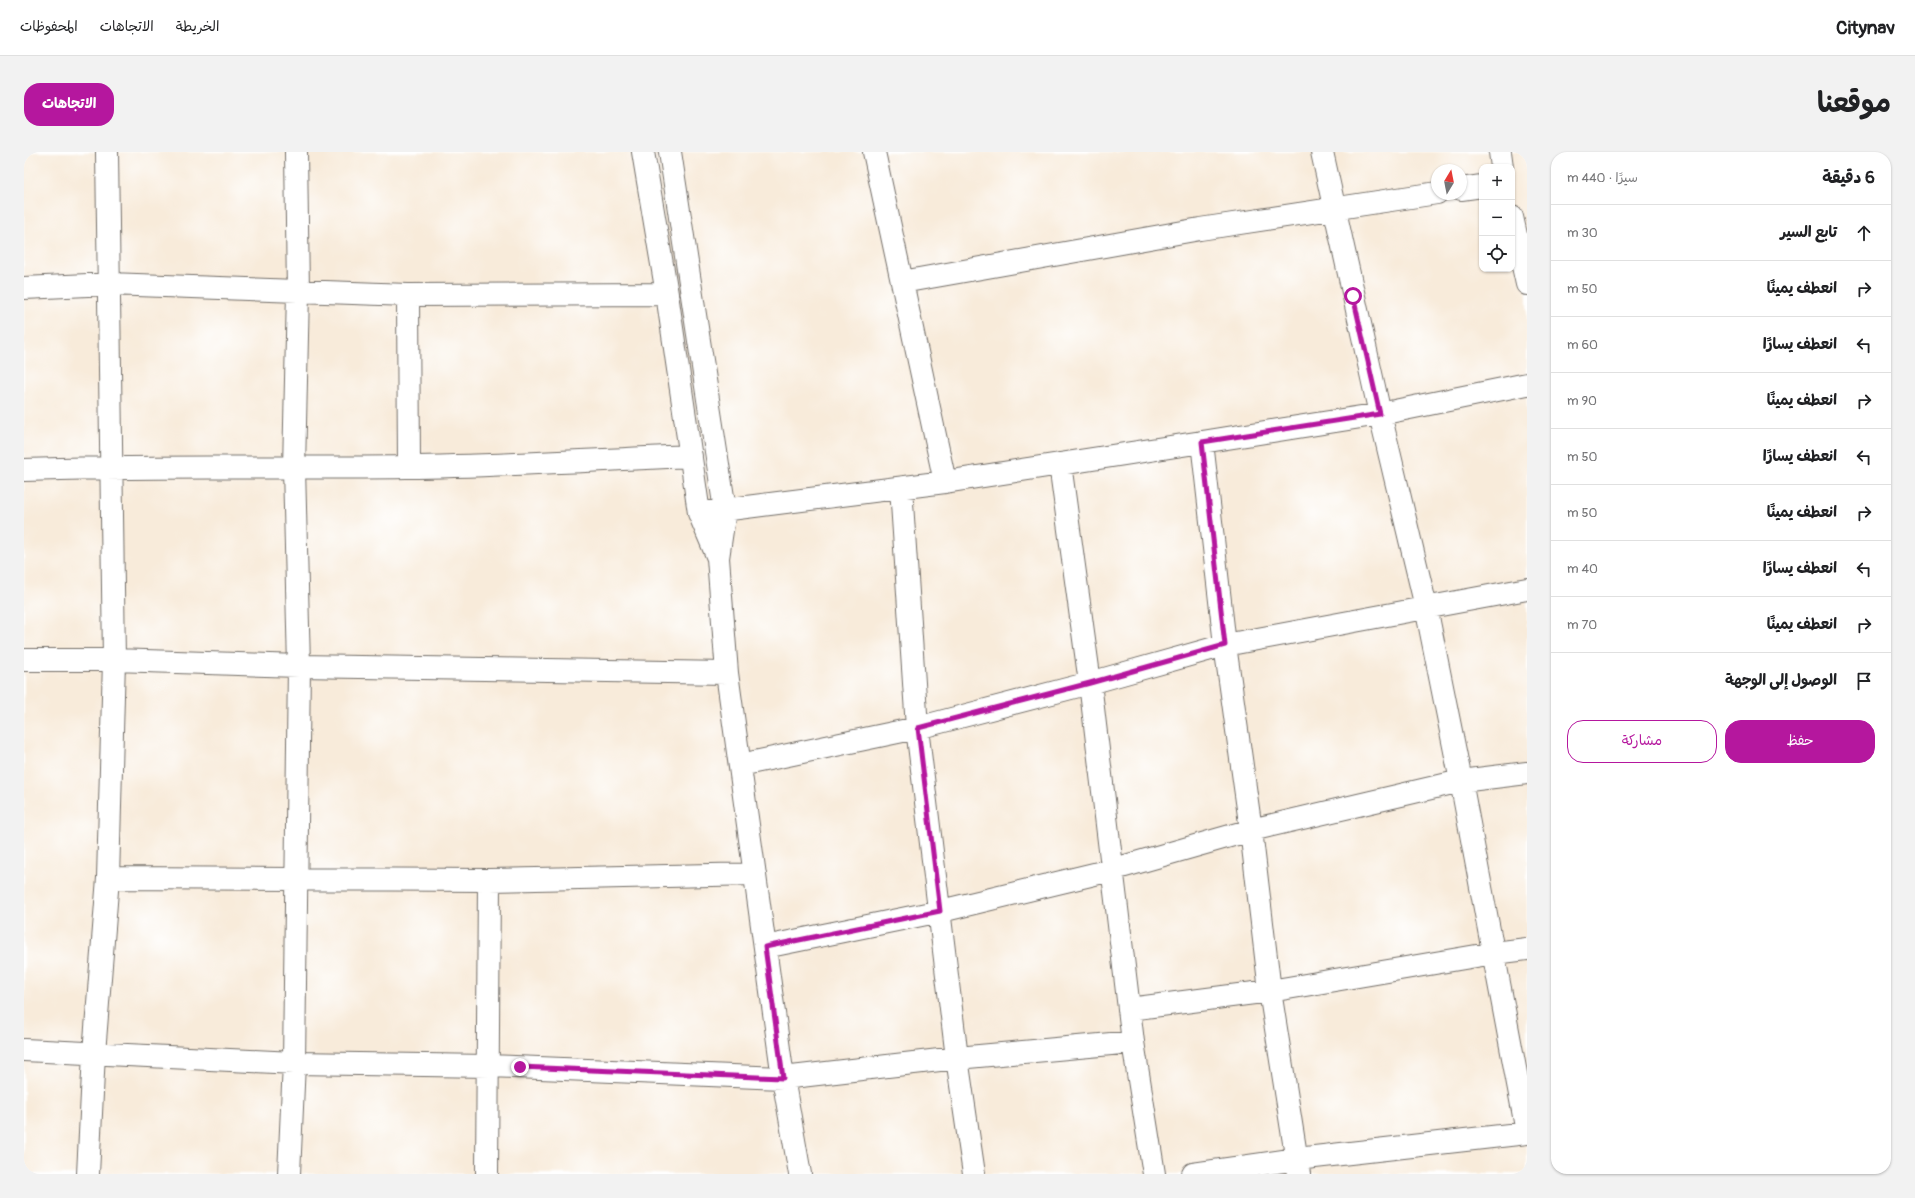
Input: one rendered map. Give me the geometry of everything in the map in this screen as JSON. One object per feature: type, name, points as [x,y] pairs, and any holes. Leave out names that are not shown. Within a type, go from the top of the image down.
[{"type":"street","points":[[88,1174],[94,1053],[108,878],[114,660],[107,152]]},
{"type":"street","points":[[289,1174],[294,1063],[299,666],[294,468],[298,292],[296,152]]},
{"type":"street","points":[[643,152],[667,294],[699,513],[718,558]]},
{"type":"street","points":[[670,152],[725,510],[718,558],[727,673],[783,1078],[800,1174]]},
{"type":"street","points":[[874,152],[945,482]]},
{"type":"street","points":[[1194,1174],[1298,1167],[1527,1132],[1461,781],[1426,607],[1380,414],[1333,208],[1322,152]]},
{"type":"street","points":[[1500,152],[1502,164]]},
{"type":"street","points":[[1467,188],[1479,186]]},
{"type":"street","points":[[902,282],[1200,229],[1431,194]]},
{"type":"street","points":[[1515,230],[1527,284]]},
{"type":"street","points":[[24,288],[109,284],[408,295],[667,294]]},
{"type":"street","points":[[408,295],[409,467]]},
{"type":"street","points":[[699,513],[945,482],[1202,442],[1380,414],[1527,384]]},
{"type":"street","points":[[1202,442],[1225,645],[1251,830],[1270,991],[1298,1167]]},
{"type":"street","points":[[24,470],[112,467],[409,467],[691,456]]},
{"type":"street","points":[[1060,464],[1090,683],[1111,870],[1133,1042],[1154,1174]]},
{"type":"street","points":[[901,488],[918,728],[957,1058],[974,1174]]},
{"type":"street","points":[[740,765],[918,728],[1090,683],[1225,645],[1527,589]]},
{"type":"street","points":[[24,660],[114,660],[299,666],[727,673]]},
{"type":"street","points":[[765,947],[940,911],[1111,870],[1251,830],[1461,781],[1527,774]]},
{"type":"street","points":[[108,878],[489,880],[755,874]]},
{"type":"street","points":[[487,1174],[489,1066],[489,880]]},
{"type":"street","points":[[1129,1009],[1270,991],[1494,953],[1527,950]]},
{"type":"street","points":[[24,1050],[294,1063],[489,1066],[783,1078],[957,1058],[1133,1042]]},
{"type":"route","points":[[520,1067],[783,1078],[765,947],[940,911],[918,728],[1090,683],[1225,645],[1202,442],[1380,414],[1353,296]]}]
